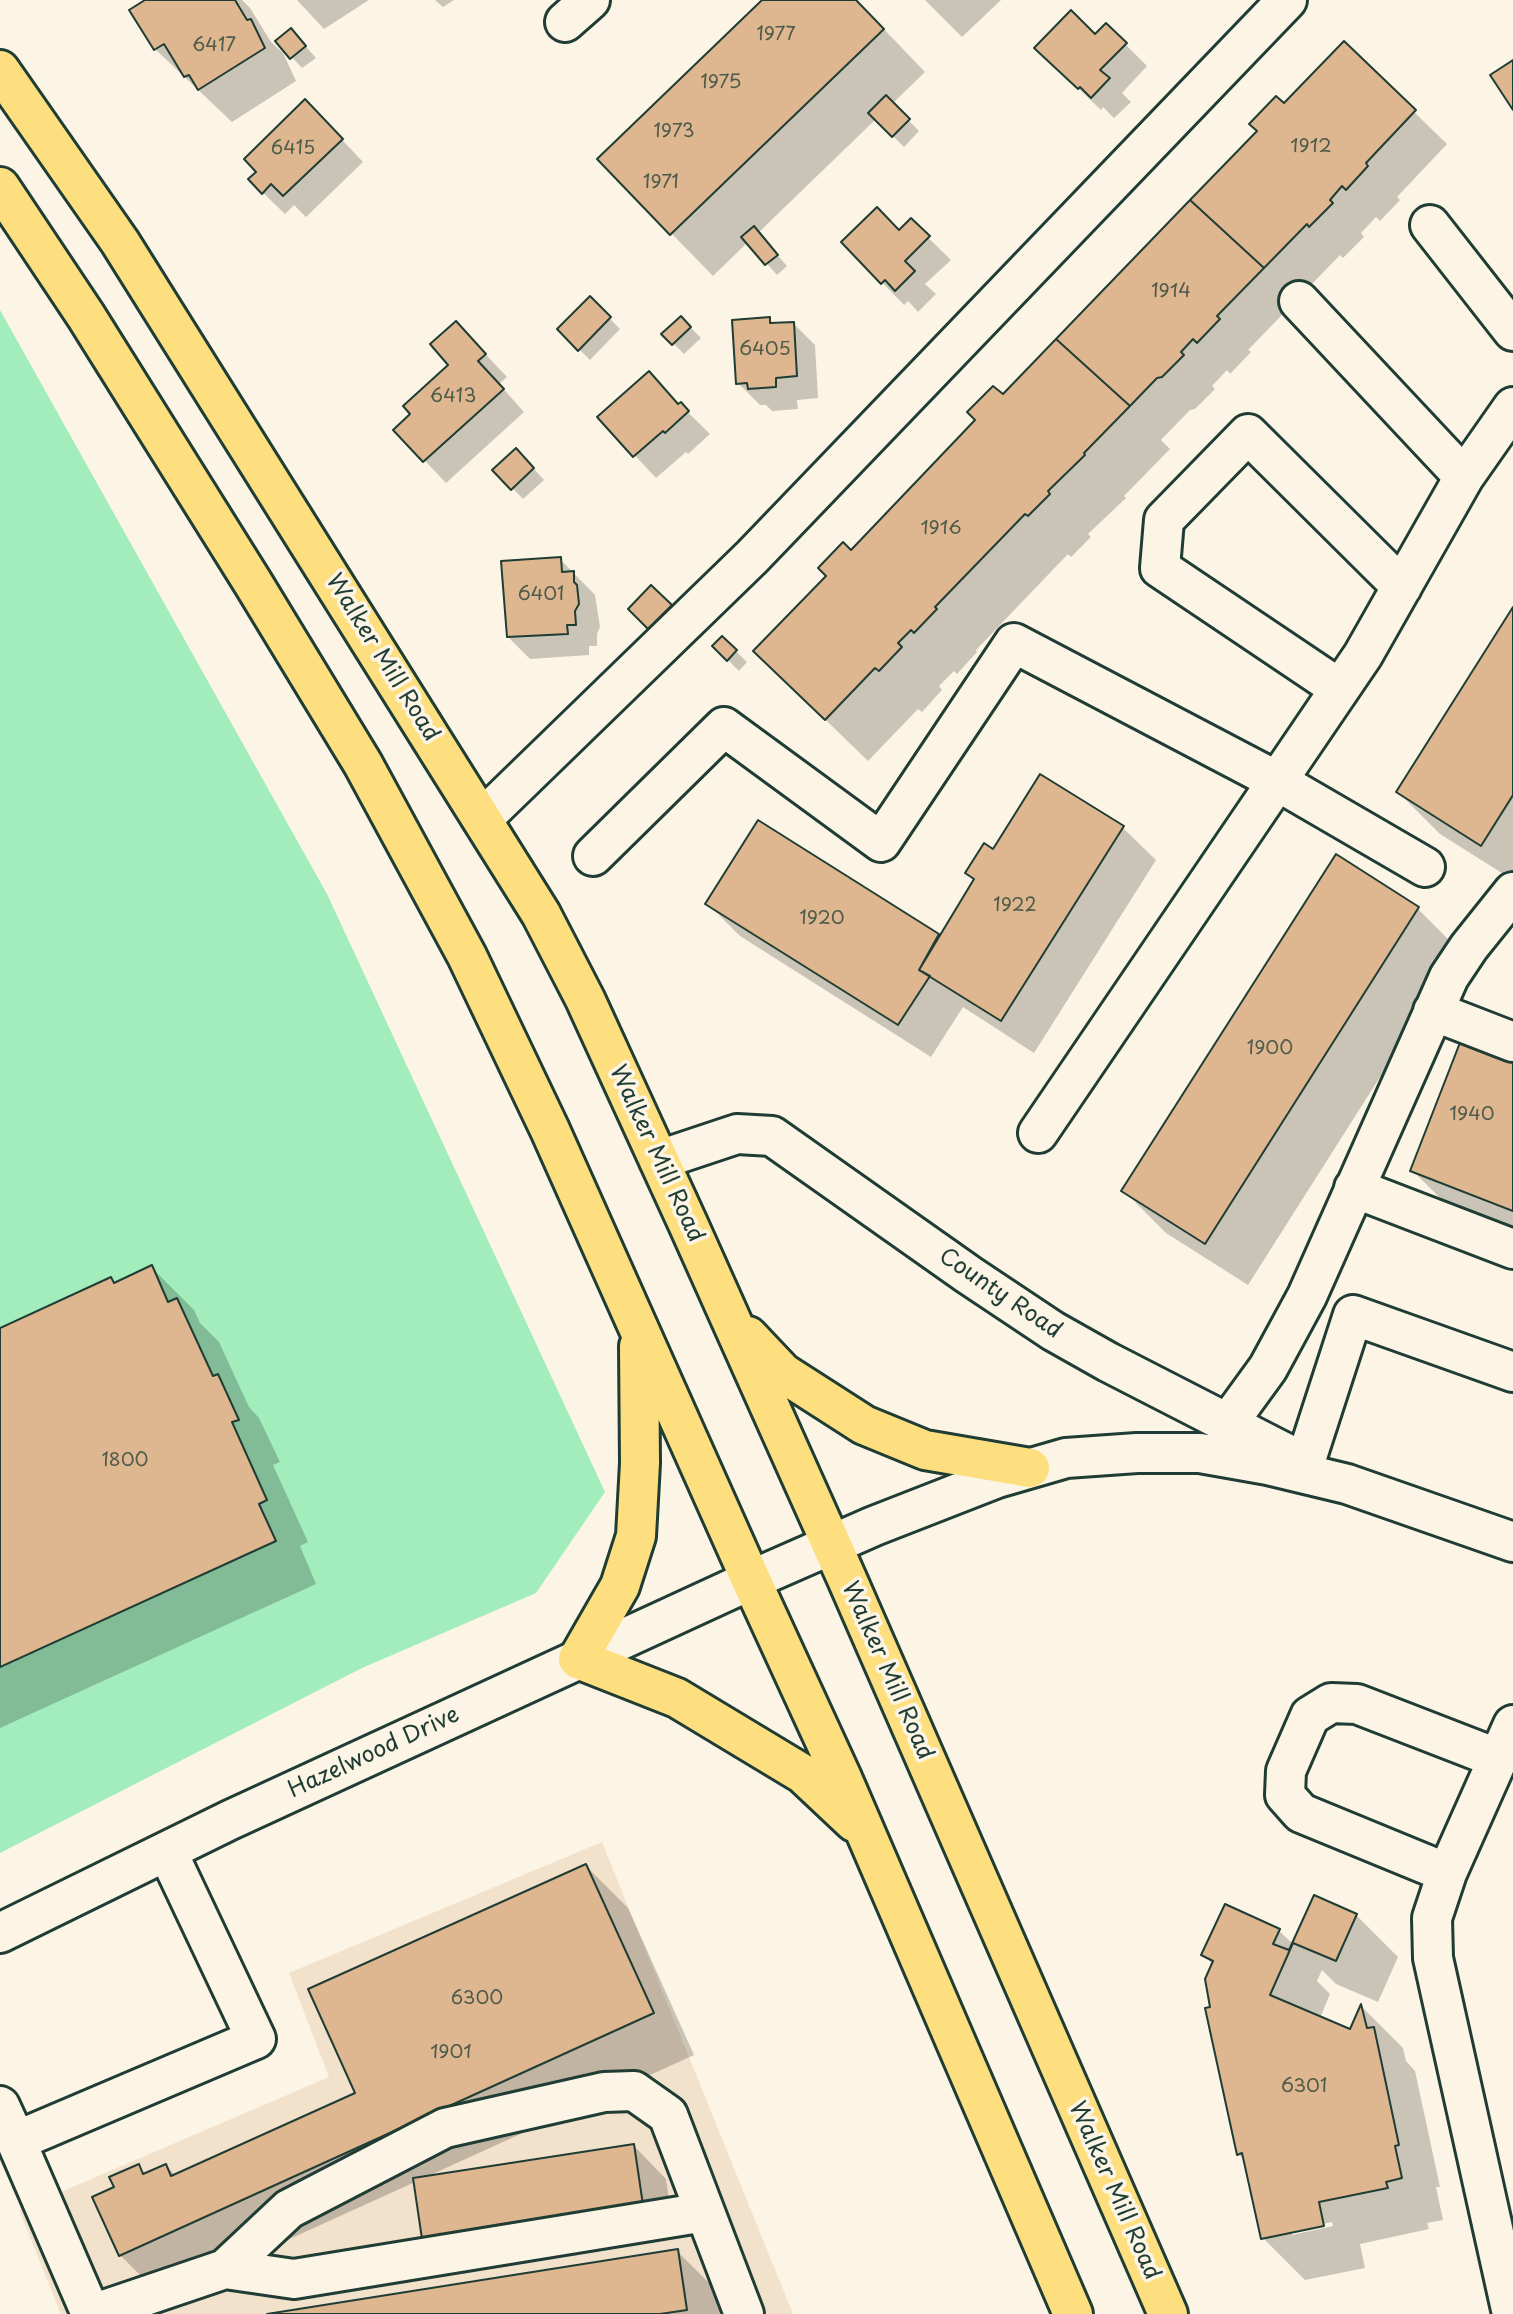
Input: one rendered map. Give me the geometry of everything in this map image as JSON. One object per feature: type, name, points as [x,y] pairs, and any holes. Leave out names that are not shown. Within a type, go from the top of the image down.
[{"type":"main road","name":"Walker Mill Road","points":[[0,70],[120,242],[541,914],[585,999],[729,1315],[1168,2314]]},
{"type":"main road","points":[[0,187],[86,316],[217,524],[363,764],[467,956],[550,1130],[865,1833],[1073,2314]]},
{"type":"main road","points":[[729,1315],[783,1373],[864,1425],[925,1450],[1030,1468]]},
{"type":"main road","points":[[639,1329],[640,1463],[636,1536],[620,1586],[578,1659],[677,1698],[803,1774],[865,1833]]},
{"type":"street","points":[[482,819],[752,557],[1287,0]]},
{"type":"street","points":[[1430,225],[1513,331]]},
{"type":"street","points":[[1299,301],[1464,477]]},
{"type":"street","points":[[1038,1133],[1363,655],[1464,477],[1513,407]]},
{"type":"street","points":[[1340,689],[1160,568],[1164,520],[1248,434],[1402,587]]},
{"type":"street","points":[[593,856],[724,727],[881,842],[1014,643],[1277,781],[1425,867]]},
{"type":"street","points":[[1227,1423],[1268,1368],[1307,1296],[1449,977],[1513,892]]},
{"type":"street","points":[[1433,1011],[1513,1042]]},
{"type":"street","name":"County Road","points":[[659,1160],[737,1134],[772,1136],[1053,1331],[1108,1362],[1347,1484]]},
{"type":"street","points":[[1354,1188],[1513,1249]]},
{"type":"street","points":[[1307,1296],[1513,1372]]},
{"type":"street","points":[[1306,1463],[1353,1315]]},
{"type":"street","name":"County Road","points":[[751,1580],[831,1544],[997,1478],[1066,1458],[1137,1453],[1200,1453],[1268,1465],[1347,1484],[1513,1542]]},
{"type":"street","name":"Hazelwood Drive","points":[[0,1933],[167,1851],[751,1580]]},
{"type":"street","points":[[1447,1873],[1301,1813],[1285,1795],[1286,1771],[1310,1716],[1331,1703],[1357,1704],[1506,1742],[1447,1873],[1432,1918],[1433,1958],[1512,2314]]},
{"type":"street","points":[[16,2141],[256,2039],[167,1851]]},
{"type":"street","points":[[0,2106],[91,2314],[225,2269],[289,2209],[444,2128],[604,2092],[634,2091],[668,2115],[744,2314]]},
{"type":"street","points":[[225,2269],[294,2279],[705,2213]]},
{"type":"shaded area","points":[[602,1842],[793,2314],[61,2314],[19,2210],[329,2077],[289,1973]]},
{"type":"green space","points":[[0,310],[327,894],[605,1492],[536,1593],[362,1668],[0,1853]]},
{"type":"building","points":[[145,0],[235,0],[247,20],[251,19],[265,48],[198,90],[189,75],[184,77],[164,44],[154,50],[129,10]]},
{"type":"building","points":[[762,0],[856,0],[884,29],[670,235],[597,159]]},
{"type":"building","points":[[1071,10],[1095,34],[1106,23],[1127,43],[1100,70],[1110,78],[1091,98],[1034,48]]},
{"type":"building","points":[[291,28],[306,46],[290,59],[275,41]]},
{"type":"building","points":[[1344,41],[1416,110],[1366,163],[1368,166],[1346,190],[1342,186],[1330,200],[1333,203],[1309,227],[1307,224],[1264,268],[1190,200],[1257,131],[1249,124],[1276,96],[1284,103]]},
{"type":"building","points":[[1513,60],[1513,110],[1490,75]]},
{"type":"building","points":[[886,95],[910,119],[892,137],[868,113]]},
{"type":"building","points":[[305,99],[343,139],[283,196],[271,184],[262,194],[248,179],[256,172],[244,159]]},
{"type":"building","points":[[1190,200],[1264,268],[1217,316],[1220,319],[1197,343],[1193,339],[1181,352],[1184,355],[1130,406],[1056,339]]},
{"type":"building","points":[[877,207],[899,230],[911,218],[930,236],[905,261],[915,271],[895,291],[885,280],[881,284],[841,242]]},
{"type":"building","points":[[754,226],[778,255],[765,265],[741,237]]},
{"type":"building","points":[[590,296],[611,317],[578,351],[557,329]]},
{"type":"building","points":[[681,316],[691,327],[672,345],[661,334]]},
{"type":"building","points":[[770,317],[770,323],[794,322],[797,376],[776,378],[776,387],[748,389],[747,383],[736,384],[732,320]]},
{"type":"building","points":[[456,321],[486,354],[478,361],[504,389],[423,462],[393,430],[410,414],[403,406],[448,365],[430,344]]},
{"type":"building","points":[[1056,339],[1130,406],[1048,491],[1050,494],[1028,516],[1025,514],[935,607],[937,609],[914,633],[911,630],[898,643],[902,647],[879,671],[875,668],[825,720],[753,651],[826,576],[818,568],[843,542],[851,550],[975,420],[967,412],[993,386],[1003,394]]},
{"type":"building","points":[[649,371],[678,404],[681,402],[689,411],[633,457],[597,417]]},
{"type":"building","points":[[516,448],[534,468],[511,490],[492,470]]},
{"type":"building","points":[[561,557],[562,572],[574,571],[579,604],[575,611],[576,625],[567,625],[568,634],[507,637],[501,561]]},
{"type":"building","points":[[651,585],[672,605],[648,629],[628,609]]},
{"type":"building","points":[[1513,607],[1513,795],[1481,846],[1396,792]]},
{"type":"building","points":[[722,636],[737,650],[727,661],[712,646]]},
{"type":"building","points":[[1040,774],[1124,826],[1001,1021],[919,970],[974,879],[965,873],[984,843],[993,849]]},
{"type":"building","points":[[758,820],[939,934],[919,970],[930,976],[898,1025],[705,904]]},
{"type":"building","points":[[1336,854],[1419,907],[1205,1244],[1121,1191]]},
{"type":"building","points":[[1461,1040],[1513,1060],[1513,1211],[1410,1171]]},
{"type":"building","points":[[152,1265],[168,1302],[177,1298],[213,1376],[218,1374],[239,1420],[232,1422],[267,1500],[259,1504],[276,1541],[0,1667],[0,1328],[111,1277],[114,1283]]},
{"type":"building","points":[[586,1864],[654,2013],[119,2256],[92,2197],[114,2187],[109,2177],[139,2164],[143,2174],[166,2164],[171,2176],[355,2093],[308,1989]]},
{"type":"building","points":[[1314,1895],[1357,1914],[1336,1961],[1293,1943],[1270,1995],[1350,2029],[1361,2004],[1367,2028],[1374,2027],[1399,2145],[1395,2146],[1402,2178],[1386,2182],[1388,2188],[1319,2202],[1324,2226],[1261,2239],[1242,2153],[1237,2155],[1205,2008],[1210,2007],[1205,1979],[1213,1961],[1201,1955],[1225,1904],[1280,1929],[1273,1944],[1289,1950]]},
{"type":"building","points":[[634,2144],[643,2205],[422,2239],[413,2178]]},
{"type":"building","points":[[678,2249],[687,2310],[660,2314],[267,2314]]}]
